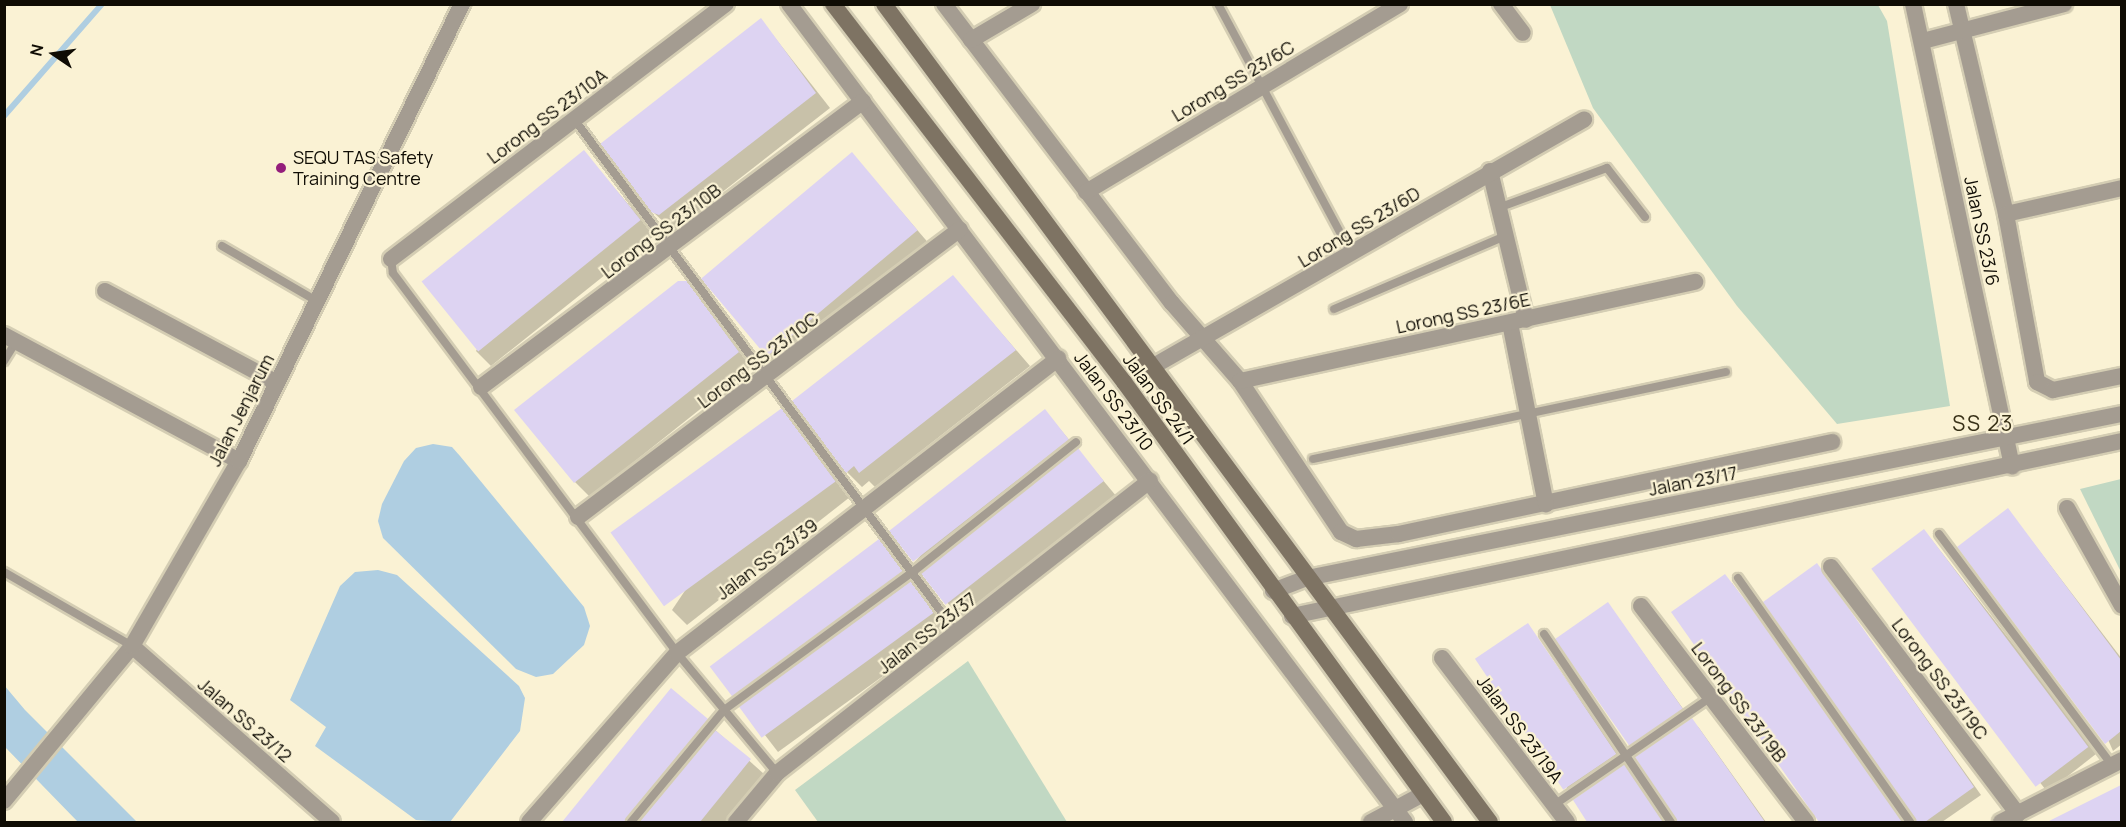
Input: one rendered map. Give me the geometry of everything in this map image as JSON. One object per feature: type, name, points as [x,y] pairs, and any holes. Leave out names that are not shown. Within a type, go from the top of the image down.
[{"type":"main road","name":"Jalan SS 24/1","points":[[834,4],[1124,382],[1273,591],[1444,822]]},
{"type":"main road","name":"Jalan SS 24/1","points":[[884,4],[1326,605],[1490,822]]},
{"type":"street","name":"Jalan Jenjarum","points":[[4,801],[132,646],[239,461],[462,4]]},
{"type":"street","name":"Lorong SS 23/10A","points":[[391,259],[726,4]]},
{"type":"street","name":"Jalan SS 23/10","points":[[789,4],[1058,358],[1405,822]]},
{"type":"street","points":[[944,4],[1202,341],[1240,381],[1328,520],[1356,539],[1546,504],[1832,442]]},
{"type":"street","points":[[971,40],[1032,4]]},
{"type":"street","name":"Lorong SS 23/6C","points":[[1086,192],[1400,4]]},
{"type":"street","points":[[1501,4],[1523,33]]},
{"type":"street","name":"Jalan SS 23/6","points":[[1913,4],[1923,41],[2012,467]]},
{"type":"street","points":[[1956,4],[1964,29],[2006,214],[2037,382],[2053,390],[2121,375]]},
{"type":"street","points":[[1923,41],[2064,4]]},
{"type":"street","name":"Lorong SS 23/10B","points":[[481,387],[670,250],[863,101]]},
{"type":"street","name":"Lorong SS 23/6D","points":[[1152,367],[1352,255],[1490,171],[1584,120]]},
{"type":"street","points":[[1490,171],[1505,236],[1518,321],[1527,412],[1546,504]]},
{"type":"street","points":[[2006,214],[2121,188]]},
{"type":"street","name":"Lorong SS 23/10C","points":[[578,517],[768,378],[960,230]]},
{"type":"street","name":"Lorong SS 23/6E","points":[[1240,381],[1695,282]]},
{"type":"street","points":[[105,291],[277,383]]},
{"type":"street","points":[[10,339],[239,461]]},
{"type":"street","name":"Jalan SS 23/39","points":[[530,822],[676,653],[866,509],[1058,358]]},
{"type":"street","name":"Jalan 23/17","points":[[1273,591],[1307,578],[2121,414]]},
{"type":"street","points":[[1292,616],[1326,605],[2012,467],[2121,441]]},
{"type":"street","name":"Jalan SS 23/37","points":[[736,822],[777,773],[958,635],[1150,481]]},
{"type":"street","points":[[2067,508],[2121,606]]},
{"type":"street","name":"Lorong SS 23/19C","points":[[1831,567],[2018,814]]},
{"type":"street","name":"Lorong SS 23/19B","points":[[1641,606],[1806,822]]},
{"type":"street","name":"Jalan SS 23/12","points":[[132,646],[332,822]]},
{"type":"street","name":"Jalan SS 23/19A","points":[[1442,658],[1567,822]]},
{"type":"street","points":[[2001,822],[2117,762]]},
{"type":"street","points":[[1371,822],[1423,794]]},
{"type":"lane","points":[[1218,4],[1352,255]]},
{"type":"lane","points":[[574,118],[670,250],[914,571],[958,635]]},
{"type":"lane","points":[[1498,208],[1607,168],[1645,217]]},
{"type":"lane","points":[[1334,309],[1505,236]]},
{"type":"lane","points":[[222,246],[317,301]]},
{"type":"lane","points":[[391,259],[393,273],[578,517],[676,653],[777,773]]},
{"type":"lane","points":[[4,361],[10,339]]},
{"type":"lane","points":[[1313,459],[1527,412],[1726,372]]},
{"type":"lane","points":[[631,822],[724,710],[914,571],[1076,442]]},
{"type":"lane","points":[[1939,534],[2117,762]]},
{"type":"lane","points":[[4,572],[132,646]]},
{"type":"lane","points":[[1738,579],[1910,822]]},
{"type":"lane","points":[[1544,634],[1671,822]]},
{"type":"lane","points":[[1554,805],[1711,698]]},
{"type":"green space","points":[[1550,5],[1878,5],[1887,21],[1950,406],[1837,424],[1737,306],[1593,108]]},
{"type":"green space","points":[[2122,479],[2121,572],[2080,489]]},
{"type":"green space","points":[[968,661],[1067,822],[818,822],[795,790]]},
{"type":"water","points":[[433,444],[452,447],[584,607],[590,626],[584,645],[553,674],[536,677],[516,669],[383,538],[378,521],[382,504],[404,461],[416,448]]},
{"type":"water","points":[[378,570],[397,575],[519,686],[525,698],[520,731],[450,822],[416,820],[315,746],[326,727],[290,700],[340,586],[355,572]]},
{"type":"water","points":[[4,685],[25,710],[137,822],[78,822],[5,747]]},
{"type":"building","points":[[761,18],[816,93],[659,215],[651,212],[600,144]]},
{"type":"building","points":[[584,150],[641,220],[478,351],[422,282]]},
{"type":"building","points":[[852,152],[918,230],[767,357],[701,279]]},
{"type":"building","points":[[953,275],[1016,350],[859,473],[854,466],[846,473],[792,401]]},
{"type":"building","points":[[678,281],[687,281],[739,352],[574,483],[514,410]]},
{"type":"building","points":[[782,408],[835,482],[664,606],[610,533]]},
{"type":"building","points":[[1045,409],[1069,440],[913,562],[889,531]]},
{"type":"building","points":[[1078,448],[1104,481],[945,605],[920,572]]},
{"type":"building","points":[[2008,508],[2121,660],[2121,731],[2105,744],[1957,547]]},
{"type":"building","points":[[1924,529],[2088,747],[2036,787],[1871,569]]},
{"type":"building","points":[[879,539],[903,571],[734,699],[710,667]]},
{"type":"building","points":[[1817,563],[1974,787],[1925,822],[1916,822],[1763,602]]},
{"type":"building","points":[[1725,574],[1903,822],[1819,822],[1671,612]]},
{"type":"building","points":[[911,581],[934,613],[762,738],[739,706]]},
{"type":"building","points":[[1608,602],[1683,709],[1630,747],[1555,639]]},
{"type":"building","points":[[1528,623],[1616,754],[1563,790],[1475,659]]},
{"type":"building","points":[[671,688],[708,719],[625,822],[562,822]]},
{"type":"building","points":[[1692,718],[1765,822],[1677,822],[1635,757]]},
{"type":"building","points":[[715,730],[751,759],[700,822],[639,822]]},
{"type":"building","points":[[1624,764],[1664,822],[1587,822],[1573,800]]},
{"type":"building","points":[[2121,785],[2121,822],[2047,822]]},
{"type":"waterway","points":[[4,116],[102,4]]},
{"type":"place","name":"SEQU TAS Safety Training Centre","points":[[281,168]]},
{"type":"district","name":"SS 23","points":[[1983,423]]}]
